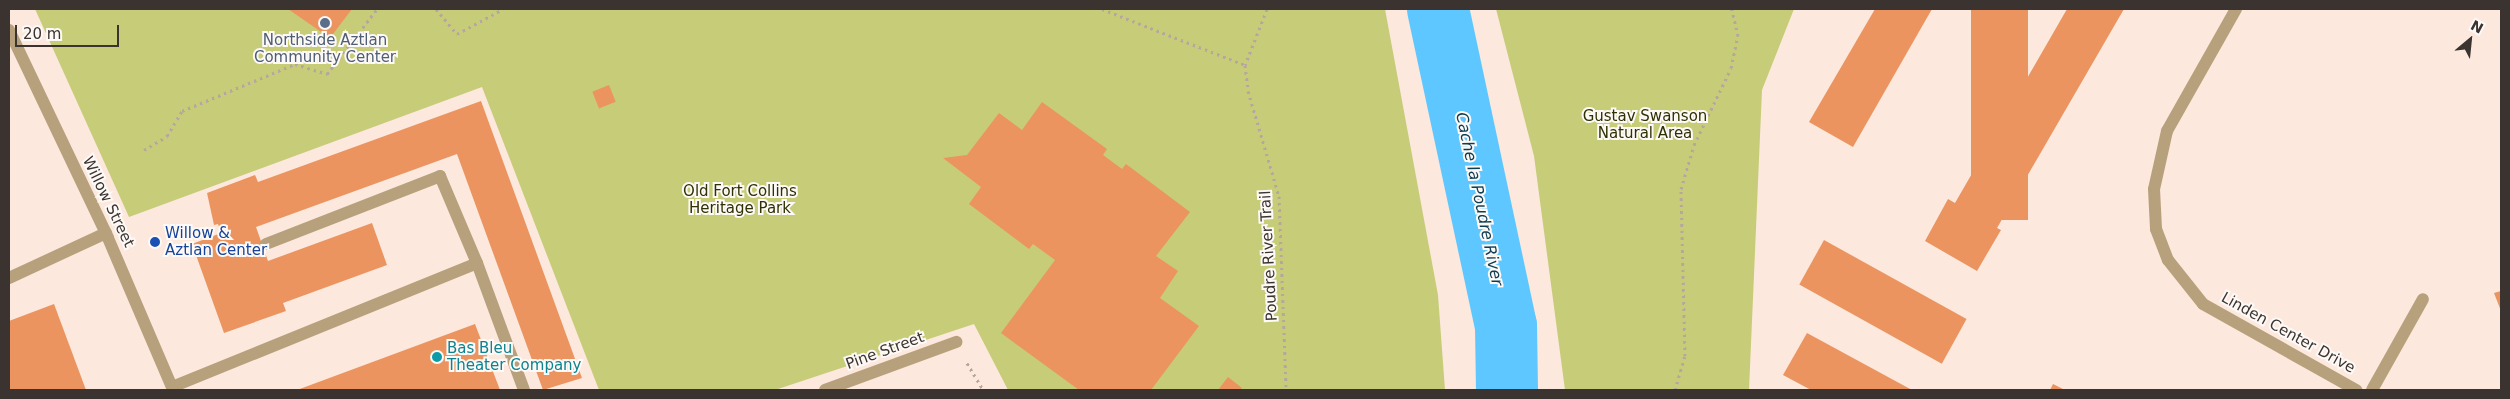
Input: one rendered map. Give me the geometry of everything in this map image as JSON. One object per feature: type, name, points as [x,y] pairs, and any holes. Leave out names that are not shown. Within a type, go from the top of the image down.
[{"type":"street","name":"Linden Center Drive","points":[[2236,9],[2168,131],[2154,189],[2156,229],[2168,260],[2203,304],[2356,390]]},
{"type":"street","name":"Willow Street","points":[[9,30],[106,233],[173,389]]},
{"type":"street","points":[[266,244],[440,176],[477,264],[524,390]]},
{"type":"street","points":[[9,278],[106,233]]},
{"type":"street","points":[[173,389],[477,264]]},
{"type":"street","points":[[2372,390],[2423,300]]},
{"type":"street","name":"Pine Street","points":[[825,390],[956,342]]},
{"type":"path","points":[[144,150],[166,136],[182,111],[190,107],[295,64],[327,74],[377,9]]},
{"type":"path","points":[[436,9],[457,34],[503,9]]},
{"type":"path","points":[[1102,9],[1246,65]]},
{"type":"path","name":"Poudre River Trail","points":[[1268,9],[1246,65],[1248,91],[1279,196],[1286,390]]},
{"type":"path","points":[[1675,390],[1684,356],[1681,189],[1694,145],[1732,68],[1738,36],[1732,9]]},
{"type":"path","points":[[956,342],[983,390]]},
{"type":"green space","name":"Old Fort Collins Heritage Park","points":[[35,9],[1385,9],[1438,295],[1445,390],[1008,390],[974,324],[775,390],[599,390],[482,87],[129,217]]},
{"type":"green space","name":"Gustav Swanson Natural Area","points":[[1496,9],[1794,9],[1762,90],[1749,390],[1565,390],[1534,156]]},
{"type":"building","name":"Northside Aztlan Community Center","points":[[288,9],[352,9],[330,38]]},
{"type":"building","points":[[1875,9],[1932,9],[1853,147],[1809,122]]},
{"type":"building","points":[[1971,9],[2028,9],[2028,220],[1971,220]]},
{"type":"building","points":[[2067,9],[2124,9],[1997,228],[2001,230],[1977,271],[1925,241],[1948,199],[1955,203]]},
{"type":"building","points":[[609,85],[616,102],[599,108],[592,92]]},
{"type":"building","points":[[481,101],[582,378],[543,390],[457,154],[256,227],[268,261],[372,223],[387,265],[283,303],[286,311],[224,333],[192,244],[221,233],[218,224],[214,225],[207,193],[255,175],[258,182]]},
{"type":"building","points":[[1042,102],[1107,149],[1103,155],[1122,169],[1126,164],[1190,212],[1156,256],[1178,271],[1160,298],[1199,326],[1151,390],[1079,390],[1001,333],[1055,260],[1033,244],[1029,249],[969,204],[981,187],[943,158],[967,155],[999,113],[1022,130]]},
{"type":"building","points":[[1824,240],[1967,319],[1942,364],[1799,285]]},
{"type":"building","points":[[2501,291],[2501,311],[2494,293]]},
{"type":"building","points":[[54,304],[86,390],[9,390],[9,321]]},
{"type":"building","name":"Bas Bleu Theater Company","points":[[475,324],[500,390],[297,390]]},
{"type":"building","points":[[1807,333],[1912,390],[1811,390],[1783,375]]},
{"type":"building","points":[[1228,377],[1242,388],[1240,390],[1218,390]]},
{"type":"building","points":[[2053,384],[2065,390],[2050,390]]},
{"type":"waterway","name":"Cache la Poudre River","points":[[1438,9],[1506,326],[1507,390]]},
{"type":"place","name":"Northside Aztlan Community Center","points":[[325,23]]},
{"type":"place","name":"Willow & Aztlan Center","points":[[155,242]]},
{"type":"place","name":"Bas Bleu Theater Company","points":[[437,357]]}]
